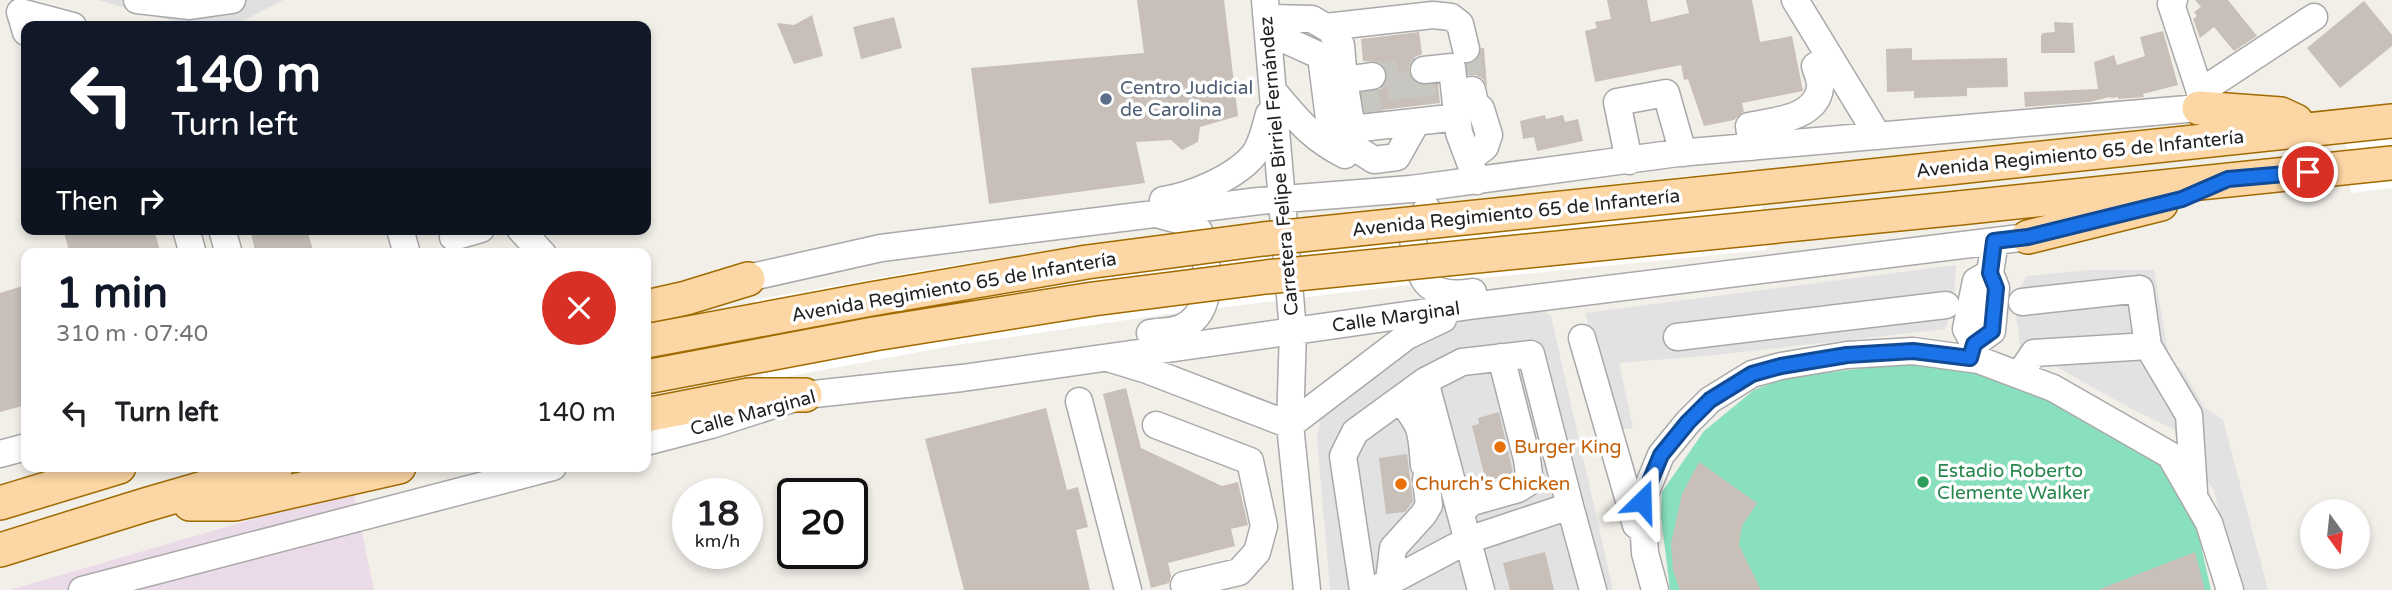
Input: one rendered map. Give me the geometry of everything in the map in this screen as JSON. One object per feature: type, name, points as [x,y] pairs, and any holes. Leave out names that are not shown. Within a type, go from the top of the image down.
[{"type":"main road","points":[[2200,100],[2281,114],[2315,129]]},
{"type":"main road","name":"Avenida Regimiento 65 de Infantería","points":[[651,340],[871,299],[1114,259],[1263,239],[2392,121]]},
{"type":"main road","name":"Avenida Regimiento 65 de Infantería","points":[[651,376],[874,334],[1106,297],[1266,277],[2376,165]]},
{"type":"main road","points":[[2028,237],[2182,199],[2228,179]]},
{"type":"main road","points":[[651,306],[686,299],[748,279]]},
{"type":"main road","points":[[651,414],[749,395],[805,395]]},
{"type":"main road","points":[[0,503],[102,472]]},
{"type":"main road","points":[[0,550],[259,472]]},
{"type":"main road","points":[[145,505],[234,503],[376,472]]},
{"type":"street","points":[[137,0],[190,6],[232,0]]},
{"type":"street","points":[[1794,0],[1878,136]]},
{"type":"street","points":[[2174,0],[2171,4],[2200,100]]},
{"type":"street","points":[[23,21],[20,12],[54,21]]},
{"type":"street","points":[[1326,27],[1433,15],[1451,17],[1460,24],[1466,49]]},
{"type":"street","points":[[1267,17],[1311,19],[1326,27],[1388,107],[1397,157],[1374,160],[1341,139],[1330,127],[1321,56],[1267,17]]},
{"type":"street","name":"Carretera Felipe Birriel Fernández","points":[[1267,17],[1293,331],[1290,425],[1307,590]]},
{"type":"street","points":[[651,298],[881,248],[1282,200],[1411,190],[1473,170],[1549,172],[1684,153],[1878,136],[2200,100],[2314,17]]},
{"type":"street","points":[[1752,147],[1749,126],[1791,117],[1806,110],[1818,97],[1821,86],[1815,66],[1830,58]]},
{"type":"street","points":[[1424,70],[1452,67],[1467,112],[1473,170]]},
{"type":"street","points":[[1274,92],[1321,143],[1411,190]]},
{"type":"street","points":[[1044,228],[1074,212],[1184,197],[1237,169],[1254,155],[1262,139],[1274,92]]},
{"type":"street","points":[[1629,160],[1617,102],[1665,93],[1684,153]]},
{"type":"street","points":[[1388,107],[1467,112]]},
{"type":"street","points":[[1549,172],[1498,191],[1449,199],[1428,207],[1412,233],[1418,269],[1424,282],[1436,292],[1460,294],[1528,284],[1568,283],[1619,288]]},
{"type":"street","points":[[1026,368],[1075,343],[1182,328],[1197,317],[1204,303],[1208,273],[1199,231],[1182,221],[1158,214]]},
{"type":"street","points":[[526,235],[537,248]]},
{"type":"street","name":"Calle Marginal","points":[[651,441],[805,395],[949,379],[1470,306],[2028,237]]},
{"type":"street","points":[[1972,351],[1992,331],[1996,288],[1990,273],[1994,241]]},
{"type":"street","points":[[2022,302],[2140,289],[2148,345],[2189,415],[2194,497]]},
{"type":"street","points":[[1677,337],[1946,305]]},
{"type":"street","points":[[1102,356],[1147,370],[1290,425],[1407,336],[1470,306]]},
{"type":"street","points":[[1875,313],[1881,353]]},
{"type":"street","points":[[1582,338],[1655,590]]},
{"type":"street","points":[[2020,375],[2034,353],[2148,345]]},
{"type":"street","points":[[1645,553],[1642,501],[1661,455],[1710,400],[1752,374],[1781,366],[1847,355],[1972,351],[2053,388],[2118,423],[2169,455],[2209,523],[2230,590]]},
{"type":"street","points":[[1376,588],[1343,456],[1355,432],[1425,381],[1462,362],[1531,354],[1593,590]]},
{"type":"street","points":[[1461,512],[1472,502],[1518,489],[1526,484],[1529,475],[1501,357]]},
{"type":"street","points":[[1425,381],[1481,590]]},
{"type":"street","points":[[1376,588],[1393,548],[1429,505],[1421,430],[1416,418],[1400,400]]},
{"type":"street","points":[[1079,401],[1128,590]]},
{"type":"street","points":[[1156,425],[1250,460],[1264,526],[1257,552],[1239,572],[1184,585],[1186,590]]},
{"type":"street","points":[[0,454],[21,448]]},
{"type":"street","points":[[82,590],[135,583],[535,472]]},
{"type":"street","points":[[1376,588],[1468,540],[1570,506]]},
{"type":"shaded area","points":[[98,0],[283,0],[243,21],[172,21]]},
{"type":"shaded area","points":[[1956,265],[1954,303],[1945,329],[1716,355],[1619,363],[1633,428],[1618,430],[1585,313]]},
{"type":"shaded area","points":[[2091,270],[2154,270],[2169,358],[2185,374],[2204,407],[2223,420],[2268,590],[2239,590],[2214,491],[2173,429],[2048,362],[2020,350],[2013,304],[2026,276]]},
{"type":"shaded area","points":[[1542,311],[1551,316],[1613,590],[1330,590],[1317,438],[1322,411],[1409,345],[1467,318]]},
{"type":"shaded area","points":[[353,490],[374,590],[9,590]]},
{"type":"green space","name":"Estadio Roberto Clemente Walker","points":[[1929,360],[2005,374],[2089,419],[2174,473],[2196,524],[2211,590],[1670,590],[1661,516],[1662,492],[1704,431],[1754,390],[1785,378]]},
{"type":"pier","points":[[2392,105],[2392,188],[2351,193],[2343,111]]},
{"type":"pier","points":[[1757,169],[1767,250],[1382,288],[1167,314],[957,345],[763,381],[754,300],[942,267],[1222,226]]},
{"type":"building","name":"Centro Judicial de Carolina","points":[[1137,0],[1224,0],[1238,116],[1200,127],[1198,142],[1182,150],[1171,140],[1136,142],[1145,183],[989,204],[971,68],[1144,53]]},
{"type":"building","points":[[1607,0],[1647,0],[1651,22],[1689,13],[1686,0],[1752,0],[1760,42],[1792,36],[1803,91],[1742,103],[1744,111],[1734,120],[1704,126],[1688,79],[1684,80],[1681,65],[1595,82],[1585,31],[1597,28],[1595,22],[1611,19]]},
{"type":"building","points":[[2195,0],[2228,0],[2257,36],[2234,51],[2214,27],[2200,38],[2193,19],[2197,16],[2194,12],[2201,7]]},
{"type":"building","points":[[2364,1],[2392,35],[2392,46],[2340,88],[2307,48]]},
{"type":"building","points":[[812,15],[823,56],[794,64],[777,23],[794,25]]},
{"type":"building","points":[[894,17],[902,48],[861,59],[853,27]]},
{"type":"building","points":[[2054,22],[2073,23],[2075,53],[2041,53],[2041,35],[2055,32]]},
{"type":"building","points":[[2163,31],[2178,85],[2143,94],[2144,97],[2110,97],[2089,102],[2025,107],[2024,92],[2098,89],[2094,62],[2114,55],[2117,65],[2145,56],[2140,37]]},
{"type":"building","points":[[1419,32],[1422,54],[1410,63],[1409,72],[1418,85],[1438,84],[1440,103],[1365,112],[1362,93],[1381,89],[1388,74],[1385,67],[1378,62],[1363,61],[1361,39]]},
{"type":"building","points":[[1481,48],[1484,48],[1487,87],[1483,79],[1469,75],[1467,64],[1477,60]]},
{"type":"building","points":[[1912,48],[1912,60],[2007,58],[2008,87],[1967,88],[1967,96],[1914,98],[1914,91],[1887,92],[1886,49]]},
{"type":"building","points":[[1545,115],[1546,119],[1563,115],[1565,122],[1578,119],[1583,141],[1537,151],[1534,137],[1523,139],[1520,121]]},
{"type":"building","points":[[65,235],[156,235],[159,248],[68,248]]},
{"type":"building","points":[[251,235],[309,235],[312,248],[254,248]]},
{"type":"building","points":[[21,287],[21,406],[0,412],[0,293]]},
{"type":"building","points":[[1126,388],[1141,448],[1222,486],[1238,482],[1248,525],[1231,529],[1235,546],[1168,563],[1171,576],[1169,583],[1151,588],[1103,394]]},
{"type":"building","points":[[1046,408],[1067,490],[1078,487],[1088,527],[1076,530],[1090,590],[964,590],[925,439]]},
{"type":"building","name":"Burger King","points":[[1499,412],[1513,473],[1486,482],[1472,426],[1479,424],[1478,418]]},
{"type":"building","name":"Church's Chicken","points":[[1407,454],[1413,501],[1405,512],[1386,514],[1379,458]]},
{"type":"building","points":[[1699,462],[1757,503],[1742,526],[1739,545],[1761,590],[1680,590],[1673,570],[1671,543],[1682,494]]},
{"type":"building","points":[[1545,552],[1554,590],[1510,590],[1503,563]]},
{"type":"building","points":[[2195,552],[2205,590],[2100,590],[2100,589]]},
{"type":"tunnel","points":[[1466,49],[1472,90]]},
{"type":"tunnel","points":[[1372,76],[1424,70]]},
{"type":"tunnel","points":[[1420,71],[1425,107]]},
{"type":"tunnel","points":[[1399,73],[1404,110]]},
{"type":"tunnel","points":[[1366,91],[1370,114]]},
{"type":"place","name":"Centro Judicial de Carolina","points":[[1106,99]]},
{"type":"place","name":"Burger King","points":[[1500,447]]},
{"type":"place","name":"Estadio Roberto Clemente Walker","points":[[1923,482]]},
{"type":"place","name":"Church's Chicken","points":[[1401,484]]},
{"type":"route","points":[[1642,501],[1661,455],[1688,422],[1710,400],[1752,374],[1781,366],[1847,355],[1913,351],[1970,358],[1974,344],[1992,331],[1996,288],[1990,273],[1994,241],[2028,237],[2182,199],[2228,179],[2308,172]]}]
